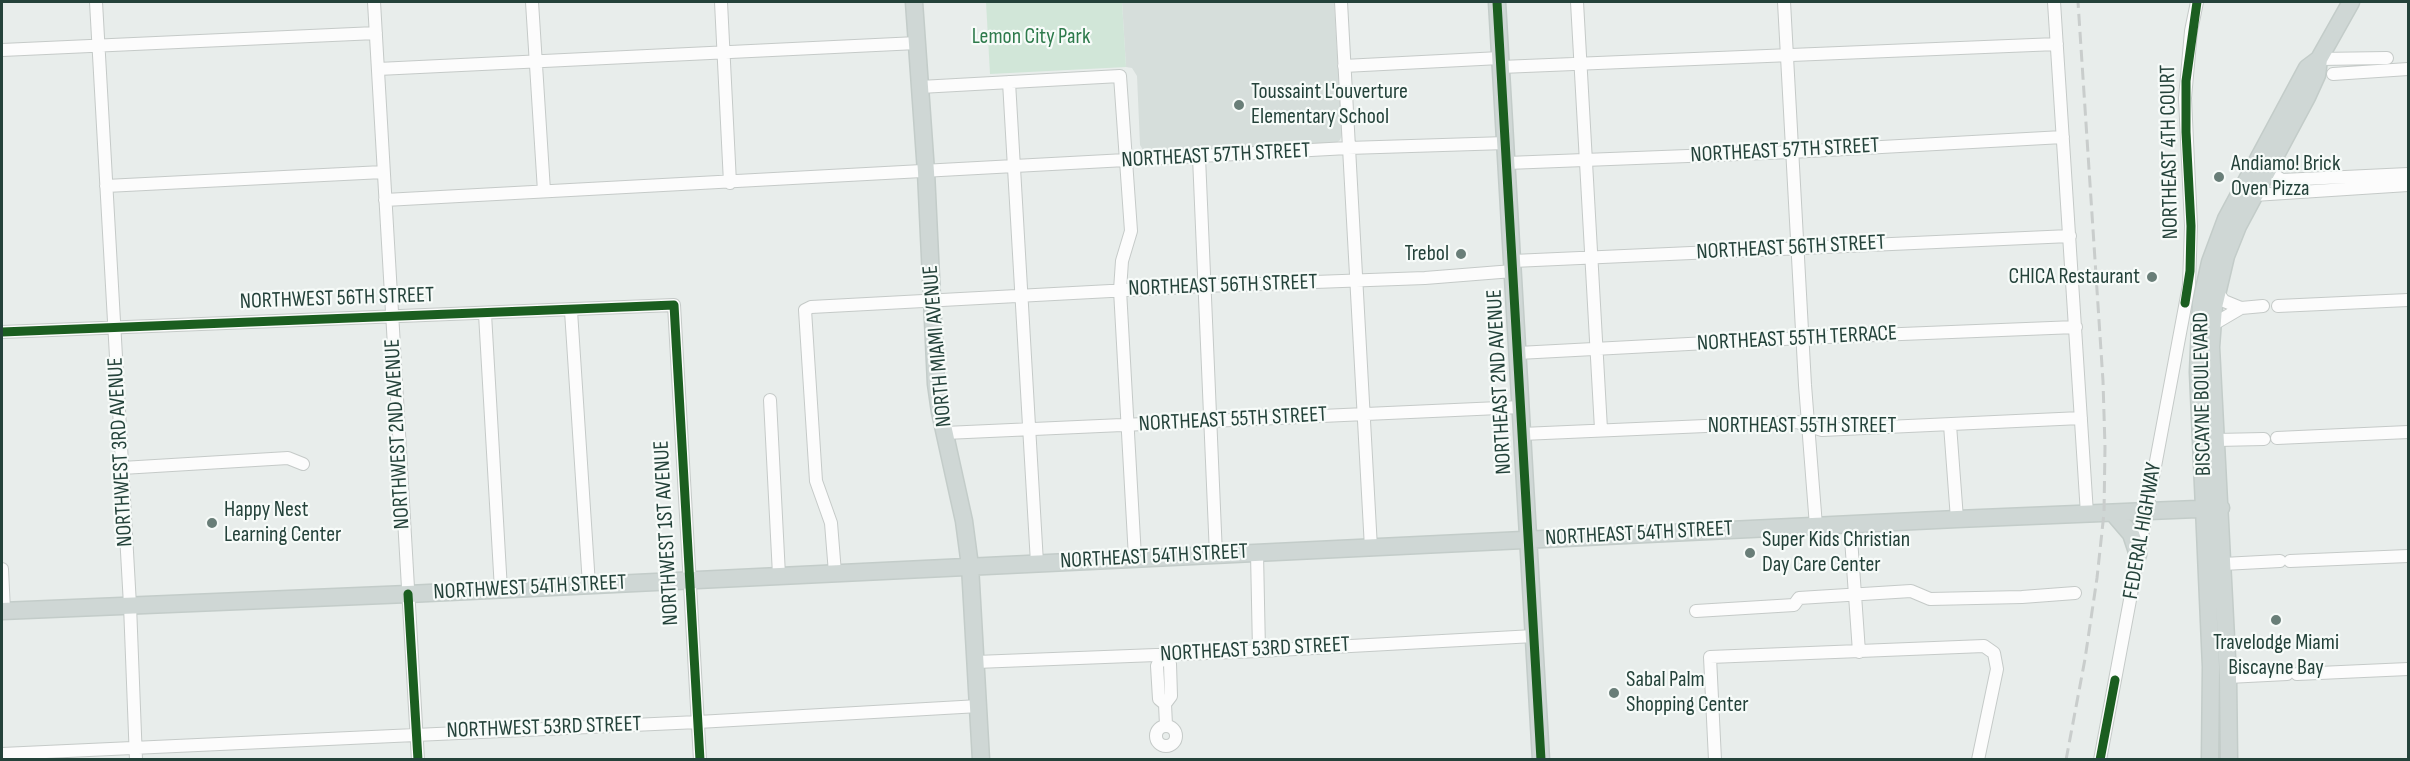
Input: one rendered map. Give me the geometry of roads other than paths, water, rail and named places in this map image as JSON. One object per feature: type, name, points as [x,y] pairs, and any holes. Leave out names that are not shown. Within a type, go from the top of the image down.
[{"type":"main road","name":"NORTH MIAMI AVENUE","points":[[914,2],[926,172],[936,384],[964,521],[970,566],[981,759]]},
{"type":"main road","name":"NORTHEAST 2ND AVENUE","points":[[1497,2],[1541,759]]},
{"type":"main road","name":"BISCAYNE BOULEVARD","points":[[2210,759],[2216,440],[2212,325],[2217,292],[2226,256],[2254,195],[2317,75],[2319,60],[2350,2]]},
{"type":"main road","name":"BISCAYNE BOULEVARD","points":[[2229,759],[2223,564],[2213,508],[2198,350],[2201,303],[2217,243],[2238,196],[2307,68],[2319,60]]},
{"type":"main road","name":"NORTHEAST 54TH STREET","points":[[914,568],[2213,508]]},
{"type":"main road","points":[[2113,513],[2131,534],[2138,555]]},
{"type":"main road","name":"NORTHWEST 54TH STREET","points":[[3,611],[501,590],[914,568]]},
{"type":"street","name":"NORTHWEST 3RD AVENUE","points":[[96,2],[130,606],[136,754]]},
{"type":"street","name":"NORTHWEST 2ND AVENUE","points":[[374,2],[418,759]]},
{"type":"street","points":[[532,2],[544,191]]},
{"type":"street","points":[[721,2],[730,183]]},
{"type":"street","points":[[1341,2],[1371,548]]},
{"type":"street","points":[[1577,2],[1601,429]]},
{"type":"street","points":[[1784,2],[1802,338],[1816,525]]},
{"type":"street","points":[[2054,2],[2087,514]]},
{"type":"street","name":"NORTHEAST 4TH COURT","points":[[2185,303],[2190,271],[2191,235],[2186,81],[2197,2]]},
{"type":"street","points":[[2,50],[376,33]]},
{"type":"street","points":[[378,69],[917,43]]},
{"type":"street","points":[[1344,66],[1580,64],[2057,44]]},
{"type":"street","points":[[2319,60],[2387,58]]},
{"type":"street","points":[[2333,74],[2409,69]]},
{"type":"street","points":[[920,87],[1120,76],[1131,231],[1122,261],[1120,290],[1135,558]]},
{"type":"street","points":[[1009,82],[1037,563]]},
{"type":"street","name":"NORTHEAST 57TH STREET","points":[[1507,163],[1791,152],[2063,137]]},
{"type":"street","name":"NORTHEAST 57TH STREET","points":[[384,200],[1199,158],[1348,148],[1506,143]]},
{"type":"street","points":[[1199,158],[1216,555]]},
{"type":"street","points":[[2269,166],[2271,173],[2278,179],[2300,185]]},
{"type":"street","points":[[106,186],[383,172]]},
{"type":"street","points":[[2254,195],[2300,185],[2356,182],[2409,174]]},
{"type":"street","points":[[2356,182],[2409,185]]},
{"type":"street","name":"NORTHEAST 56TH STREET","points":[[932,300],[1358,280],[1590,257],[2070,236]]},
{"type":"street","points":[[2217,292],[2224,301],[2241,308]]},
{"type":"street","points":[[835,573],[831,523],[816,481],[805,310],[811,306],[932,300]]},
{"type":"street","points":[[2278,306],[2409,300]]},
{"type":"street","name":"FEDERAL HIGHWAY","points":[[2100,759],[2185,303]]},
{"type":"street","name":"NORTHWEST 56TH STREET","points":[[2,332],[674,305]]},
{"type":"street","name":"NORTHWEST 1ST AVENUE","points":[[674,305],[700,759]]},
{"type":"street","points":[[2212,325],[2241,308],[2264,306]]},
{"type":"street","points":[[571,310],[589,585]]},
{"type":"street","points":[[485,314],[501,590]]},
{"type":"street","name":"NORTHEAST 55TH TERRACE","points":[[1518,353],[2076,327]]},
{"type":"street","points":[[770,399],[779,575]]},
{"type":"street","name":"NORTHEAST 55TH STREET","points":[[945,434],[1521,406]]},
{"type":"street","name":"NORTHEAST 55TH STREET","points":[[1522,434],[1797,422],[1822,430],[2081,418]]},
{"type":"street","points":[[1950,425],[1957,519]]},
{"type":"street","points":[[2277,438],[2409,432]]},
{"type":"street","points":[[2216,440],[2264,439]]},
{"type":"street","points":[[122,468],[288,458],[303,465]]},
{"type":"street","points":[[1850,524],[1859,652]]},
{"type":"street","points":[[1257,553],[1259,651]]},
{"type":"street","points":[[2223,564],[2409,556]]},
{"type":"street","points":[[2,569],[3,611]]},
{"type":"street","points":[[1696,611],[1794,605],[1798,598],[1911,591],[1930,599],[2022,597],[2075,593]]},
{"type":"street","name":"NORTHEAST 53RD STREET","points":[[976,662],[1259,651],[1534,636]]},
{"type":"street","points":[[1715,759],[1710,657],[1984,646],[1994,653],[1997,669],[1978,759]]},
{"type":"street","points":[[1163,654],[1157,666],[1159,699],[1165,704],[1166,725]]},
{"type":"street","points":[[2228,677],[2409,669]]},
{"type":"street","name":"NORTHWEST 53RD STREET","points":[[2,753],[136,754],[417,733],[698,722],[979,706]]},
{"type":"railway","points":[[2066,760],[2085,659],[2104,513],[2103,381],[2078,2]]},
{"type":"place","name":"Toussaint L'ouverture Elementary School","points":[[1239,105]]},
{"type":"place","name":"Andiamo! Brick Oven Pizza","points":[[2219,177]]},
{"type":"place","name":"Trebol","points":[[1461,254]]},
{"type":"place","name":"CHICA Restaurant","points":[[2152,277]]},
{"type":"place","name":"Happy Nest Learning Center","points":[[212,523]]},
{"type":"place","name":"Super Kids Christian Day Care Center","points":[[1750,553]]},
{"type":"place","name":"Travelodge Miami Biscayne Bay","points":[[2276,620]]},
{"type":"place","name":"Sabal Palm Shopping Center","points":[[1614,693]]},
{"type":"park label","name":"Lemon City Park","points":[[1031,37]]}]
